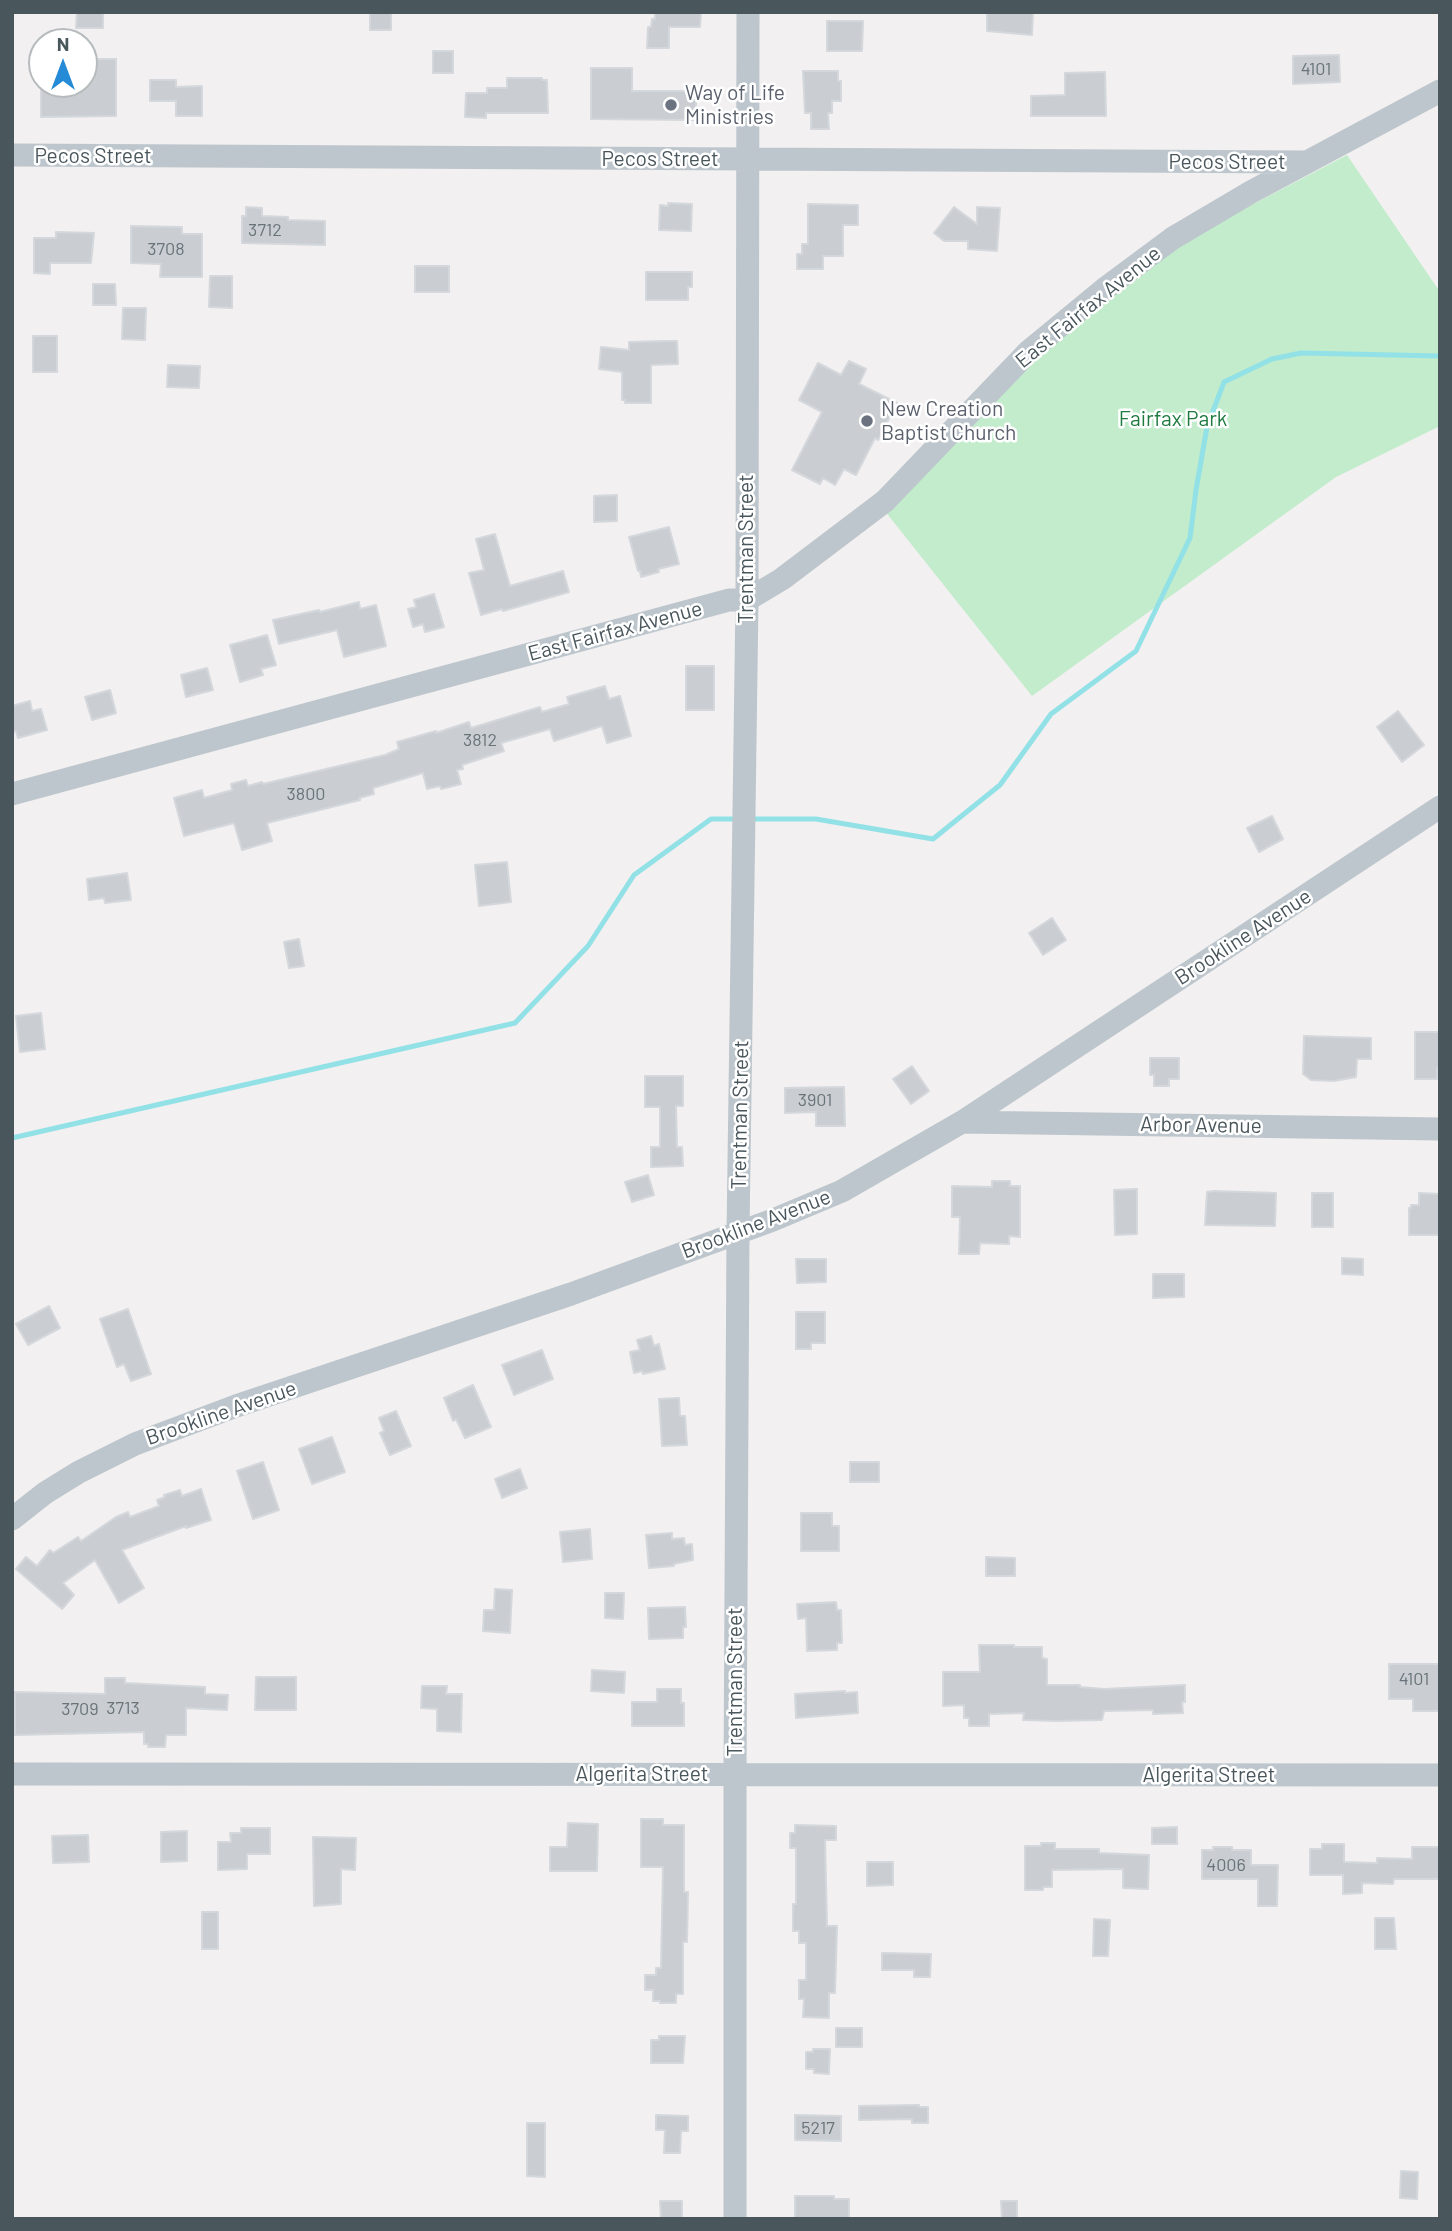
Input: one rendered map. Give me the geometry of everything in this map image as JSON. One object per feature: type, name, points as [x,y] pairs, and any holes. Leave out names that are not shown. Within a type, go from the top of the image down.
[{"type":"street","name":"Trentman Street","points":[[735,2219],[738,1232],[747,600],[748,12]]},
{"type":"street","name":"East Fairfax Avenue","points":[[12,794],[729,600],[747,600],[782,579],[885,501],[1028,352],[1107,287],[1173,239],[1251,192],[1440,91]]},
{"type":"street","name":"Pecos Street","points":[[12,155],[1308,162]]},
{"type":"street","name":"Brookline Avenue","points":[[12,1519],[45,1493],[79,1472],[135,1444],[236,1406],[571,1294],[842,1191],[962,1122],[1440,807]]},
{"type":"street","name":"Arbor Avenue","points":[[962,1122],[1440,1129]]},
{"type":"street","name":"Algerita Street","points":[[12,1774],[1440,1775]]},
{"type":"green space","name":"Fairfax Park","points":[[1347,155],[1440,292],[1440,426],[1336,477],[1032,696],[884,510],[1093,301],[1221,221]]},
{"type":"building","points":[[77,12],[103,12],[103,28],[76,28]]},
{"type":"building","points":[[370,12],[391,12],[391,30],[370,30]]},
{"type":"building","points":[[655,12],[701,12],[700,27],[669,27],[669,48],[647,48],[648,27],[651,27],[652,19],[655,19]]},
{"type":"building","points":[[987,12],[1033,12],[1032,35],[987,31]]},
{"type":"building","points":[[827,21],[863,21],[862,51],[827,51]]},
{"type":"building","points":[[433,51],[453,51],[453,73],[433,73]]},
{"type":"building","points":[[1339,55],[1340,82],[1293,84],[1293,56]]},
{"type":"building","points":[[98,59],[116,59],[116,116],[41,117],[41,98],[98,98]]},
{"type":"building","points":[[591,68],[632,68],[632,91],[696,91],[696,120],[591,119]]},
{"type":"building","points":[[803,71],[838,71],[841,101],[832,101],[832,113],[828,113],[829,129],[811,129],[811,113],[805,113]]},
{"type":"building","points":[[1105,72],[1106,116],[1031,116],[1031,96],[1065,95],[1065,73]]},
{"type":"building","points":[[507,78],[547,80],[548,113],[486,113],[486,118],[465,117],[466,93],[487,93],[487,88],[507,88]]},
{"type":"building","points":[[150,80],[176,80],[176,87],[202,86],[202,116],[176,116],[176,101],[150,101]]},
{"type":"building","points":[[668,203],[692,204],[691,231],[659,230],[660,205],[668,206]]},
{"type":"building","points":[[808,204],[858,205],[858,225],[843,225],[843,256],[823,256],[823,269],[797,269],[797,254],[802,254],[802,244],[808,244]]},
{"type":"building","points":[[246,207],[262,208],[262,216],[325,221],[325,245],[242,243],[242,216],[246,216]]},
{"type":"building","points":[[954,207],[977,224],[977,207],[1000,208],[997,251],[968,249],[968,241],[944,241],[934,233]]},
{"type":"building","points":[[131,226],[182,227],[182,234],[202,234],[202,277],[160,277],[161,264],[131,263]]},
{"type":"building","points":[[56,232],[94,233],[91,263],[50,263],[50,274],[34,273],[34,238],[56,238]]},
{"type":"building","points":[[415,266],[449,266],[449,292],[415,292]]},
{"type":"building","points":[[646,272],[692,272],[692,287],[688,287],[688,300],[646,300]]},
{"type":"building","points":[[210,276],[232,276],[232,308],[209,307]]},
{"type":"building","points":[[93,284],[115,284],[116,305],[93,305]]},
{"type":"building","points":[[123,308],[146,308],[145,340],[122,339]]},
{"type":"building","points":[[33,336],[57,336],[57,372],[33,372]]},
{"type":"building","points":[[677,341],[678,364],[651,365],[651,403],[625,403],[625,400],[622,400],[622,372],[599,369],[601,347],[629,350],[629,342]]},
{"type":"building","name":"New Creation Baptist Church","points":[[849,361],[866,369],[859,384],[897,403],[856,475],[844,469],[835,485],[823,478],[820,484],[792,470],[822,412],[799,400],[818,363],[841,375]]},
{"type":"building","points":[[168,365],[200,366],[199,388],[167,387]]},
{"type":"building","points":[[617,495],[617,521],[594,522],[594,496]]},
{"type":"building","points":[[669,527],[679,564],[641,577],[629,537]]},
{"type":"building","points":[[495,534],[510,586],[563,571],[569,592],[481,615],[469,573],[484,570],[476,539]]},
{"type":"building","points":[[434,594],[444,627],[425,632],[423,624],[413,627],[408,609],[416,607],[414,600]]},
{"type":"building","points":[[359,602],[360,609],[376,605],[386,646],[344,657],[337,630],[279,644],[273,620]]},
{"type":"building","points":[[267,635],[276,665],[261,669],[263,675],[240,682],[230,645]]},
{"type":"building","points":[[686,666],[714,666],[714,710],[686,710]]},
{"type":"building","points":[[207,668],[213,690],[186,697],[181,675]]},
{"type":"building","points":[[605,686],[609,699],[620,696],[631,736],[607,743],[602,726],[554,741],[550,729],[501,743],[504,751],[462,765],[463,769],[457,770],[461,784],[427,789],[423,773],[373,788],[374,794],[359,798],[360,800],[267,823],[272,841],[242,850],[234,823],[184,836],[174,798],[202,790],[204,798],[232,790],[231,784],[246,780],[248,786],[262,782],[263,784],[385,755],[399,749],[397,742],[469,722],[471,728],[540,707],[542,712],[569,704],[567,697]]},
{"type":"building","points":[[110,690],[116,713],[92,720],[85,697]]},
{"type":"building","points":[[30,701],[32,711],[41,709],[47,730],[18,738],[16,731],[12,732],[12,706]]},
{"type":"building","points":[[1398,711],[1424,745],[1402,762],[1377,727]]},
{"type":"building","points":[[1272,816],[1283,839],[1259,852],[1247,828]]},
{"type":"building","points":[[507,862],[511,902],[479,906],[475,865]]},
{"type":"building","points":[[127,873],[131,900],[105,903],[104,898],[89,900],[87,879]]},
{"type":"building","points":[[1052,918],[1066,940],[1043,955],[1029,933]]},
{"type":"building","points":[[299,939],[304,966],[289,968],[284,942]]},
{"type":"building","points":[[41,1013],[45,1049],[20,1052],[16,1016]]},
{"type":"building","points":[[1415,1032],[1440,1032],[1440,1068],[1437,1068],[1437,1079],[1415,1079]]},
{"type":"building","points":[[1304,1036],[1371,1038],[1371,1059],[1357,1059],[1356,1077],[1334,1081],[1311,1080],[1303,1074]]},
{"type":"building","points":[[1150,1058],[1179,1058],[1179,1079],[1169,1079],[1169,1086],[1154,1086],[1154,1075],[1150,1075]]},
{"type":"building","points":[[912,1066],[929,1091],[911,1104],[893,1079]]},
{"type":"building","points":[[645,1076],[683,1076],[683,1106],[676,1106],[677,1147],[682,1147],[683,1166],[651,1167],[651,1147],[660,1147],[660,1107],[645,1107]]},
{"type":"building","points":[[844,1087],[845,1126],[816,1126],[816,1112],[785,1113],[785,1088]]},
{"type":"building","points":[[648,1175],[654,1195],[632,1202],[625,1182]]},
{"type":"building","points":[[992,1181],[1010,1181],[1010,1186],[1020,1186],[1020,1237],[1009,1236],[1009,1244],[980,1243],[979,1254],[959,1254],[960,1217],[952,1217],[952,1186],[992,1187]]},
{"type":"building","points":[[1137,1189],[1137,1234],[1115,1235],[1114,1190]]},
{"type":"building","points":[[1207,1192],[1276,1193],[1275,1226],[1205,1225]]},
{"type":"building","points":[[1312,1193],[1333,1193],[1333,1227],[1312,1227]]},
{"type":"building","points":[[1419,1193],[1440,1194],[1440,1235],[1409,1235],[1409,1208],[1411,1205],[1419,1205]]},
{"type":"building","points":[[1342,1258],[1363,1259],[1363,1275],[1342,1274]]},
{"type":"building","points":[[796,1259],[826,1259],[826,1282],[797,1283]]},
{"type":"building","points":[[1153,1274],[1184,1274],[1184,1297],[1153,1298]]},
{"type":"building","points":[[49,1306],[60,1328],[28,1345],[16,1324]]},
{"type":"building","points":[[128,1309],[151,1374],[131,1381],[124,1364],[117,1367],[100,1319]]},
{"type":"building","points":[[796,1312],[825,1312],[825,1343],[811,1343],[811,1349],[796,1349]]},
{"type":"building","points":[[651,1336],[654,1346],[659,1344],[665,1369],[643,1374],[642,1371],[634,1373],[630,1352],[640,1350],[637,1340]]},
{"type":"building","points":[[542,1350],[553,1379],[514,1395],[502,1365]]},
{"type":"building","points":[[473,1385],[491,1427],[465,1438],[456,1419],[453,1421],[444,1398]]},
{"type":"building","points":[[679,1398],[680,1416],[685,1416],[687,1445],[662,1446],[659,1399]]},
{"type":"building","points":[[396,1411],[411,1446],[390,1455],[380,1433],[384,1431],[379,1418]]},
{"type":"building","points":[[332,1437],[345,1472],[312,1484],[299,1449]]},
{"type":"building","points":[[263,1462],[279,1510],[253,1519],[237,1471]]},
{"type":"building","points":[[850,1462],[879,1462],[879,1482],[850,1482]]},
{"type":"building","points":[[520,1469],[527,1488],[502,1498],[495,1479]]},
{"type":"building","points":[[201,1489],[211,1520],[186,1526],[122,1550],[144,1588],[119,1603],[95,1560],[63,1583],[74,1595],[62,1609],[16,1569],[26,1557],[37,1566],[50,1550],[53,1553],[78,1537],[81,1541],[116,1517],[128,1512],[130,1517],[159,1506],[157,1500],[165,1497],[164,1495],[180,1490],[182,1496]]},
{"type":"building","points":[[801,1513],[832,1513],[832,1526],[839,1526],[839,1551],[801,1551]]},
{"type":"building","points":[[590,1529],[592,1559],[563,1562],[560,1532]]},
{"type":"building","points":[[672,1533],[672,1539],[684,1538],[685,1545],[692,1544],[693,1560],[674,1566],[649,1568],[646,1535]]},
{"type":"building","points":[[986,1557],[1015,1558],[1015,1576],[986,1576]]},
{"type":"building","points":[[495,1589],[512,1590],[510,1633],[483,1631],[484,1610],[494,1610]]},
{"type":"building","points":[[605,1593],[624,1593],[623,1619],[605,1618]]},
{"type":"building","points":[[836,1602],[837,1610],[841,1610],[842,1643],[837,1643],[837,1650],[807,1651],[806,1618],[798,1619],[797,1604]]},
{"type":"building","points":[[685,1607],[686,1627],[683,1627],[683,1638],[649,1639],[648,1608]]},
{"type":"building","points":[[979,1645],[1042,1647],[1042,1658],[1047,1659],[1047,1685],[1080,1685],[1104,1689],[1185,1685],[1183,1713],[1153,1714],[1153,1710],[1104,1711],[1102,1720],[1056,1721],[1023,1720],[1024,1713],[989,1714],[989,1726],[969,1726],[969,1718],[964,1718],[964,1705],[943,1706],[943,1672],[980,1672]]},
{"type":"building","points":[[1389,1664],[1440,1664],[1440,1711],[1413,1711],[1413,1699],[1389,1699]]},
{"type":"building","points":[[592,1670],[625,1672],[624,1693],[591,1691]]},
{"type":"building","points":[[256,1677],[296,1677],[296,1710],[255,1710]]},
{"type":"building","points":[[105,1678],[125,1678],[125,1683],[205,1687],[205,1694],[228,1695],[227,1710],[186,1708],[186,1735],[166,1735],[165,1747],[148,1747],[148,1744],[144,1744],[144,1732],[15,1735],[15,1692],[105,1694]]},
{"type":"building","points":[[422,1686],[447,1686],[446,1694],[462,1694],[461,1732],[437,1731],[437,1709],[421,1708]]},
{"type":"building","points":[[657,1689],[681,1689],[684,1726],[632,1726],[632,1702],[657,1702]]},
{"type":"building","points":[[857,1692],[858,1713],[796,1718],[795,1694]]},
{"type":"building","points":[[641,1819],[663,1819],[663,1825],[684,1825],[684,1892],[688,1892],[687,1942],[683,1942],[683,1994],[676,1994],[676,2003],[653,2001],[653,1990],[645,1990],[645,1975],[656,1975],[656,1968],[661,1968],[663,1867],[641,1867]]},
{"type":"building","points":[[568,1823],[598,1824],[597,1871],[550,1871],[550,1847],[567,1847]]},
{"type":"building","points":[[795,1825],[836,1826],[836,1840],[825,1840],[827,1926],[837,1926],[835,1993],[829,1993],[829,2018],[803,2017],[804,1999],[799,1999],[799,1980],[806,1980],[806,1943],[799,1943],[799,1931],[793,1931],[796,1848],[790,1848],[790,1833],[795,1833]]},
{"type":"building","points":[[1177,1827],[1177,1844],[1152,1844],[1152,1828]]},
{"type":"building","points":[[241,1828],[270,1828],[270,1854],[247,1854],[247,1869],[218,1870],[218,1842],[231,1842],[230,1833],[241,1833]]},
{"type":"building","points":[[187,1831],[187,1861],[161,1862],[161,1832]]},
{"type":"building","points":[[88,1835],[89,1862],[53,1863],[52,1836]]},
{"type":"building","points":[[313,1837],[356,1838],[355,1870],[341,1869],[341,1904],[314,1906]]},
{"type":"building","points":[[1041,1843],[1055,1843],[1055,1849],[1099,1849],[1099,1853],[1149,1855],[1148,1889],[1123,1888],[1123,1869],[1052,1870],[1052,1887],[1025,1890],[1025,1846],[1041,1846]]},
{"type":"building","points":[[1322,1844],[1344,1844],[1344,1862],[1377,1863],[1377,1858],[1412,1859],[1412,1847],[1440,1847],[1440,1879],[1394,1879],[1393,1884],[1362,1883],[1362,1893],[1343,1894],[1343,1875],[1310,1875],[1310,1849],[1322,1849]]},
{"type":"building","points":[[1213,1847],[1251,1850],[1251,1865],[1278,1865],[1277,1906],[1258,1906],[1258,1879],[1202,1879],[1202,1850],[1213,1850]]},
{"type":"building","points":[[867,1862],[893,1862],[893,1885],[867,1886]]},
{"type":"building","points":[[202,1912],[218,1912],[218,1949],[202,1949]]},
{"type":"building","points":[[1375,1918],[1394,1918],[1396,1949],[1375,1949]]},
{"type":"building","points":[[1094,1919],[1110,1920],[1108,1956],[1093,1956]]},
{"type":"building","points":[[882,1953],[931,1954],[930,1977],[914,1977],[914,1970],[882,1970]]},
{"type":"building","points":[[836,2028],[862,2028],[862,2047],[836,2047]]},
{"type":"building","points":[[659,2036],[685,2036],[683,2063],[651,2063],[651,2040],[659,2040]]},
{"type":"building","points":[[813,2049],[830,2049],[829,2074],[814,2073],[814,2069],[806,2069],[806,2052],[813,2052]]},
{"type":"building","points":[[859,2106],[928,2107],[928,2123],[912,2123],[912,2119],[859,2120]]},
{"type":"building","points":[[656,2115],[688,2116],[688,2131],[681,2131],[680,2153],[664,2153],[665,2130],[656,2130]]},
{"type":"building","points":[[795,2115],[841,2116],[841,2141],[795,2140]]},
{"type":"building","points":[[527,2123],[545,2123],[545,2177],[527,2176]]},
{"type":"building","points":[[1401,2171],[1418,2172],[1417,2199],[1400,2198]]},
{"type":"building","points":[[795,2196],[834,2196],[834,2199],[849,2199],[849,2219],[795,2219]]},
{"type":"building","points":[[660,2201],[682,2201],[682,2219],[661,2219]]},
{"type":"building","points":[[1001,2201],[1017,2201],[1017,2219],[1002,2219]]},
{"type":"waterway","points":[[749,819],[816,819],[933,839],[1000,785],[1051,714],[1136,651],[1190,538],[1207,427],[1224,382],[1272,359],[1301,353],[1440,356]]},
{"type":"waterway","points":[[12,1138],[515,1023],[588,946],[634,875],[711,819],[739,819]]},
{"type":"place","name":"Way of Life Ministries","points":[[671,105]]},
{"type":"place","name":"New Creation Baptist Church","points":[[867,421]]}]
